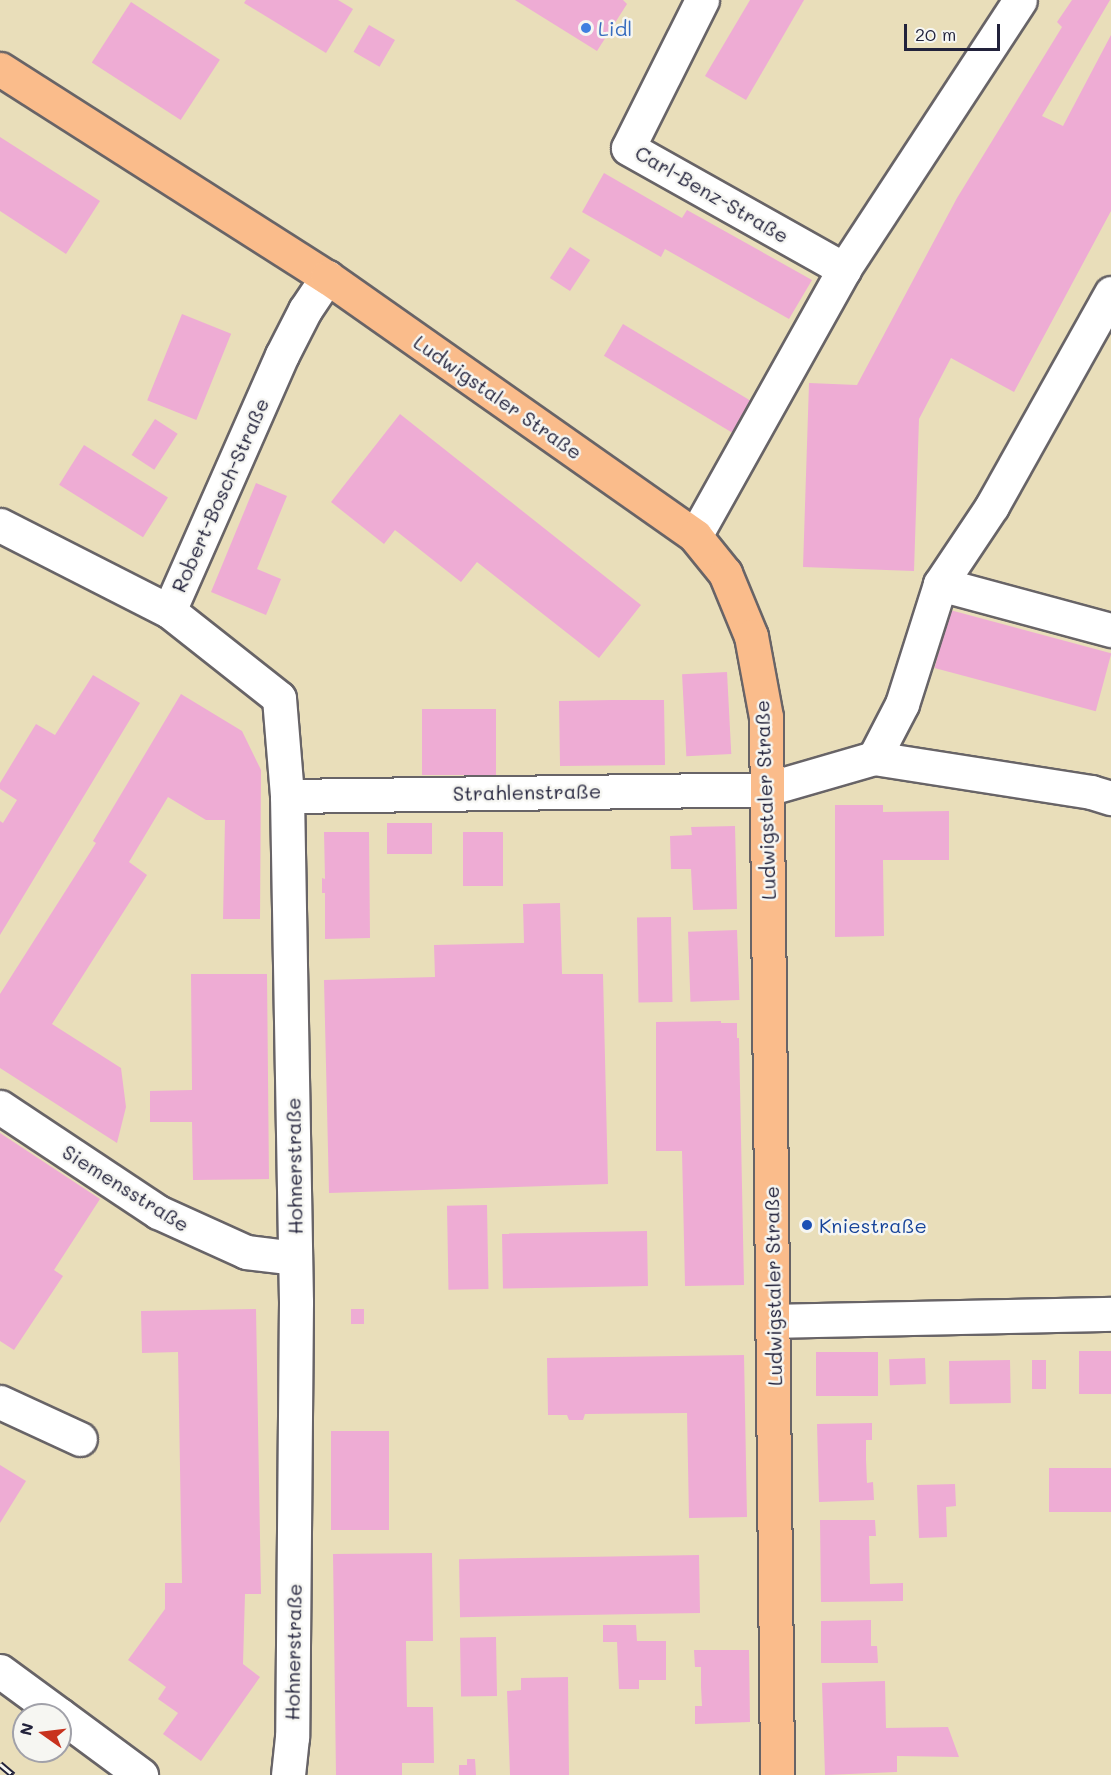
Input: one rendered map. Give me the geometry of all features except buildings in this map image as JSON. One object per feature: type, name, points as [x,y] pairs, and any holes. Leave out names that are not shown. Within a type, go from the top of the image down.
[{"type":"main road","name":"Ludwigstaler Straße","points":[[0,69],[327,277],[695,536],[725,573],[751,636],[766,717],[777,1775]]},
{"type":"street","name":"Carl-Benz-Straße","points":[[702,0],[628,148],[844,269]]},
{"type":"street","points":[[695,536],[844,269],[1020,0]]},
{"type":"street","name":"Robert-Bosch-Straße","points":[[0,525],[169,611],[282,355],[305,310],[327,277]]},
{"type":"street","points":[[1111,293],[992,506],[940,584],[902,704],[874,758],[1091,792],[1111,798]]},
{"type":"street","points":[[940,584],[1025,604],[1111,630]]},
{"type":"street","name":"Hohnerstraße","points":[[169,611],[279,698],[287,796],[295,1258],[292,1737],[288,1775]]},
{"type":"street","name":"Strahlenstraße","points":[[287,796],[767,789],[874,758]]},
{"type":"street","name":"Siemensstraße","points":[[0,1107],[158,1212],[246,1252],[295,1258]]},
{"type":"street","points":[[773,1321],[1111,1314]]},
{"type":"street","points":[[0,1402],[80,1439]]},
{"type":"street","points":[[0,1671],[44,1703]]},
{"type":"street","points":[[72,1724],[141,1775]]},
{"type":"railway","points":[[0,1764],[13,1775]]},
{"type":"place","name":"Lidl","points":[[586,28]]},
{"type":"place","name":"Kniestraße","points":[[807,1225]]}]
